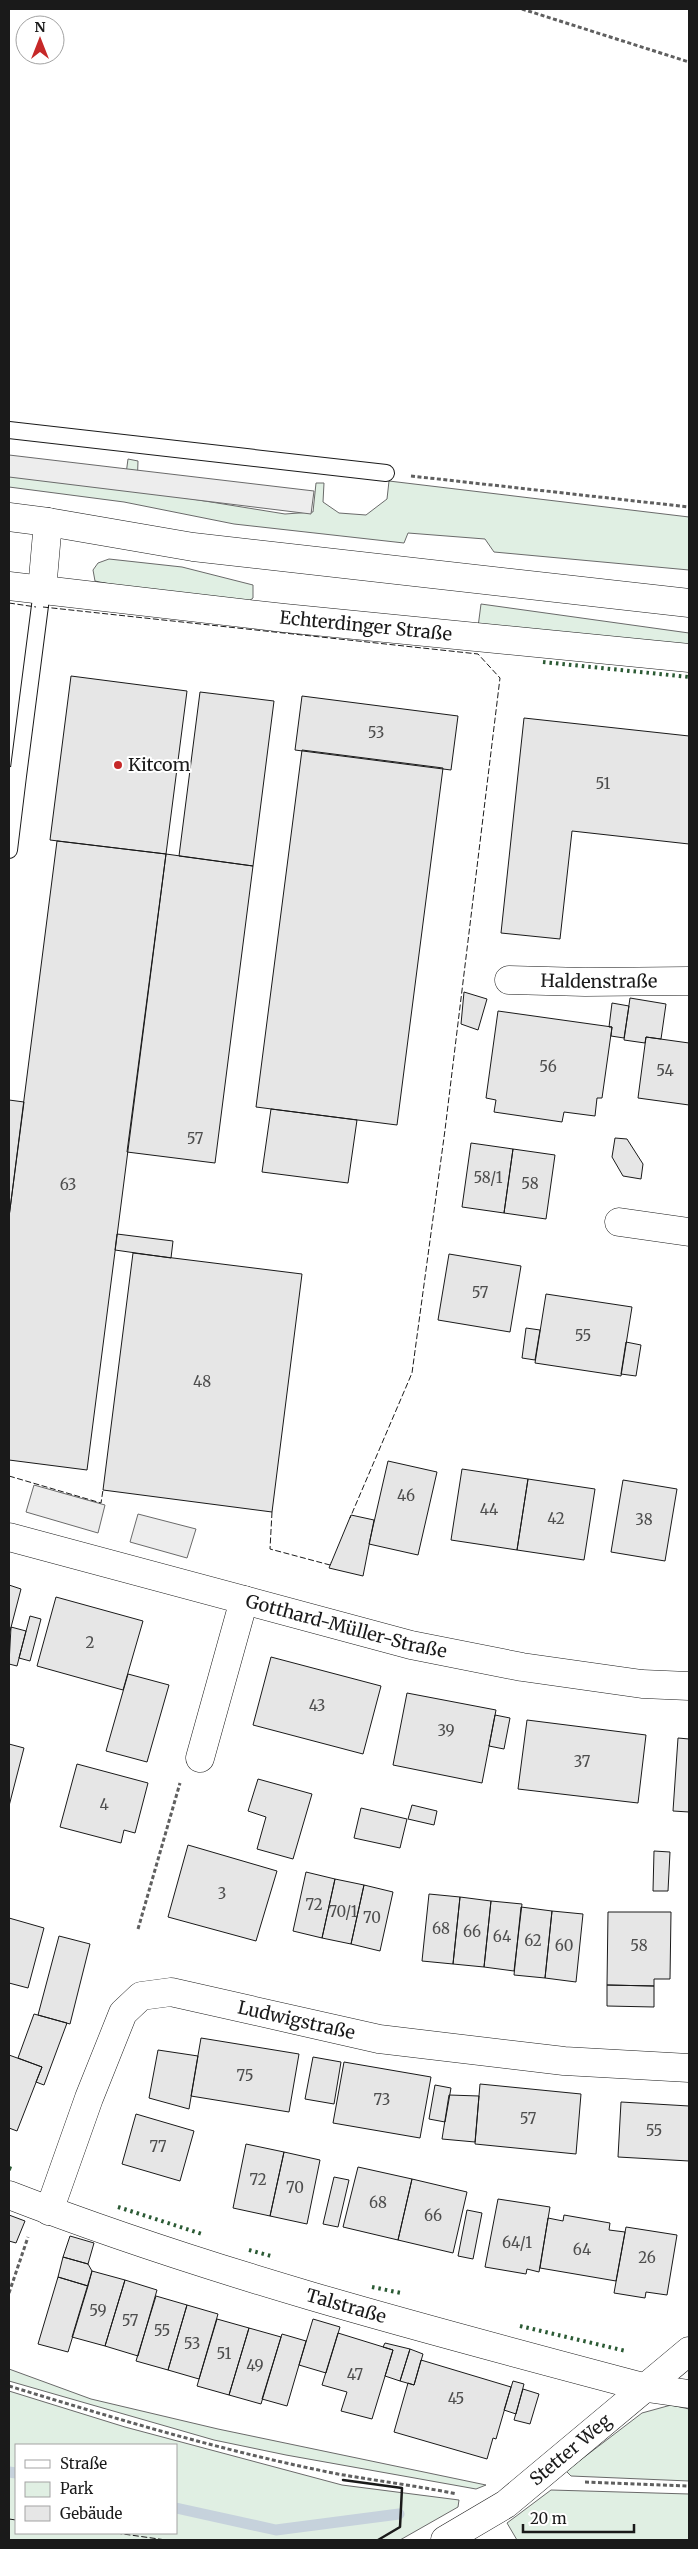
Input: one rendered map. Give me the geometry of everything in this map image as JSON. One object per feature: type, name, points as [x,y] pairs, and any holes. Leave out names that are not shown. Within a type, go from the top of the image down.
[{"type":"street","points":[[9,517],[194,547],[689,603]]},
{"type":"street","points":[[42,590],[48,522]]},
{"type":"street","name":"Echterdinger Straße","points":[[9,586],[284,618],[689,658]]},
{"type":"street","name":"Haldenstraße","points":[[508,980],[585,982],[689,981]]},
{"type":"street","points":[[619,1222],[689,1232]]},
{"type":"street","name":"Gotthard-Müller-Straße","points":[[9,1537],[411,1645],[512,1666],[642,1684],[689,1686]]},
{"type":"street","points":[[200,1758],[244,1600]]},
{"type":"street","name":"Ludwigstraße","points":[[43,2209],[123,2013],[141,1996],[171,1992],[315,2026],[408,2043],[564,2061],[689,2068]]},
{"type":"street","name":"Talstraße","points":[[9,2195],[43,2209],[193,2260],[330,2301],[647,2388],[689,2394]]},
{"type":"street","name":"Stetter Weg","points":[[445,2540],[506,2504],[689,2351]]},
{"type":"lane","points":[[9,430],[386,473]]},
{"type":"lane","points":[[9,850],[14,776],[42,590]]},
{"type":"path","points":[[522,9],[689,62]]},
{"type":"path","points":[[386,473],[689,508]]},
{"type":"path","points":[[138,1929],[180,1783],[200,1758]]},
{"type":"path","points":[[9,2293],[43,2209]]},
{"type":"path","points":[[9,2386],[151,2429],[244,2452],[338,2474],[506,2504]]},
{"type":"path","points":[[535,2480],[689,2486]]},
{"type":"green space","points":[[128,459],[138,461],[137,490],[285,514],[313,512],[316,483],[324,483],[323,502],[339,513],[366,515],[387,499],[389,481],[689,517],[689,570],[494,552],[485,539],[408,533],[404,543],[234,524],[124,502],[9,487],[9,475],[124,489]]},
{"type":"green space","points":[[109,559],[182,567],[253,585],[253,598],[249,601],[134,589],[95,581],[93,570],[98,563]]},
{"type":"green space","points":[[481,604],[689,633],[689,647],[478,627]]},
{"type":"green space","points":[[9,2369],[91,2399],[218,2429],[486,2485],[476,2489],[286,2455],[214,2440],[9,2381]]},
{"type":"green space","points":[[9,2391],[125,2427],[342,2485],[459,2500],[458,2507],[400,2540],[9,2540]]},
{"type":"green space","points":[[671,2405],[689,2409],[689,2481],[571,2476],[566,2471],[642,2413]]},
{"type":"green space","points":[[551,2490],[689,2494],[689,2540],[517,2540],[507,2523]]},
{"type":"shaded area","points":[[9,455],[314,491],[311,514],[9,477]]},
{"type":"shaded area","points":[[34,1485],[105,1505],[98,1533],[26,1512]]},
{"type":"shaded area","points":[[138,1514],[196,1529],[187,1558],[130,1542]]},
{"type":"building","name":"Kitcom","points":[[71,676],[187,691],[166,854],[50,840]]},
{"type":"building","points":[[200,692],[274,701],[253,866],[179,856]]},
{"type":"building","points":[[302,696],[458,716],[451,770],[295,750]]},
{"type":"building","points":[[524,718],[689,736],[689,844],[572,831],[560,939],[501,933]]},
{"type":"building","points":[[302,750],[443,768],[397,1125],[256,1107]]},
{"type":"building","points":[[57,841],[166,854],[87,1470],[9,1460],[9,1217]]},
{"type":"building","points":[[166,854],[253,866],[215,1163],[127,1152]]},
{"type":"building","points":[[464,992],[487,999],[478,1030],[461,1024]]},
{"type":"building","points":[[630,998],[666,1004],[661,1039],[646,1037],[645,1043],[624,1040]]},
{"type":"building","points":[[612,1003],[629,1006],[624,1038],[611,1036],[612,1027],[609,1027]]},
{"type":"building","points":[[498,1011],[612,1027],[602,1098],[597,1098],[595,1116],[564,1112],[562,1122],[494,1112],[496,1100],[486,1098]]},
{"type":"building","points":[[646,1037],[689,1043],[689,1105],[638,1098]]},
{"type":"building","points":[[9,1100],[24,1102],[9,1217]]},
{"type":"building","points":[[271,1109],[357,1120],[348,1183],[262,1172]]},
{"type":"building","points":[[615,1138],[627,1139],[643,1164],[641,1179],[623,1176],[612,1157]]},
{"type":"building","points":[[471,1143],[513,1149],[504,1213],[462,1207]]},
{"type":"building","points":[[513,1149],[555,1155],[546,1219],[504,1213]]},
{"type":"building","points":[[117,1234],[173,1241],[171,1258],[115,1250]]},
{"type":"building","points":[[133,1253],[302,1274],[272,1512],[103,1490]]},
{"type":"building","points":[[449,1254],[521,1266],[510,1332],[438,1320]]},
{"type":"building","points":[[546,1294],[632,1307],[621,1376],[535,1363]]},
{"type":"building","points":[[526,1328],[540,1330],[535,1360],[522,1358]]},
{"type":"building","points":[[626,1342],[641,1345],[636,1376],[621,1374]]},
{"type":"building","points":[[388,1461],[437,1472],[418,1555],[369,1544]]},
{"type":"building","points":[[462,1469],[528,1479],[517,1550],[451,1540]]},
{"type":"building","points":[[528,1479],[595,1489],[584,1560],[517,1550]]},
{"type":"building","points":[[623,1480],[677,1489],[665,1561],[611,1552]]},
{"type":"building","points":[[351,1515],[374,1520],[363,1576],[329,1568]]},
{"type":"building","points":[[9,1585],[21,1589],[9,1635]]},
{"type":"building","points":[[56,1597],[143,1621],[123,1690],[37,1666]]},
{"type":"building","points":[[30,1616],[41,1619],[30,1661],[19,1658]]},
{"type":"building","points":[[11,1627],[26,1631],[17,1666],[9,1664]]},
{"type":"building","points":[[271,1657],[381,1686],[363,1754],[253,1725]]},
{"type":"building","points":[[128,1674],[169,1685],[147,1762],[106,1751]]},
{"type":"building","points":[[407,1693],[496,1710],[482,1783],[393,1765]]},
{"type":"building","points":[[495,1715],[510,1718],[504,1749],[489,1746]]},
{"type":"building","points":[[527,1720],[646,1735],[638,1803],[518,1789]]},
{"type":"building","points":[[678,1738],[689,1739],[689,1812],[673,1811]]},
{"type":"building","points":[[9,1744],[24,1748],[9,1806]]},
{"type":"building","points":[[77,1764],[148,1783],[135,1833],[124,1830],[121,1843],[60,1827]]},
{"type":"building","points":[[258,1779],[312,1794],[293,1859],[257,1849],[266,1817],[248,1811]]},
{"type":"building","points":[[412,1805],[437,1811],[434,1825],[408,1819]]},
{"type":"building","points":[[361,1808],[407,1819],[400,1848],[354,1838]]},
{"type":"building","points":[[188,1845],[277,1871],[256,1941],[168,1917]]},
{"type":"building","points":[[654,1851],[670,1852],[668,1891],[653,1891]]},
{"type":"building","points":[[306,1872],[335,1879],[322,1938],[293,1931]]},
{"type":"building","points":[[335,1879],[364,1885],[351,1944],[322,1938]]},
{"type":"building","points":[[364,1885],[393,1892],[380,1951],[351,1944]]},
{"type":"building","points":[[429,1894],[460,1897],[453,1964],[422,1961]]},
{"type":"building","points":[[460,1897],[491,1901],[484,1967],[453,1964]]},
{"type":"building","points":[[491,1901],[522,1904],[514,1971],[484,1967]]},
{"type":"building","points":[[521,1907],[552,1911],[545,1978],[514,1975]]},
{"type":"building","points":[[552,1911],[583,1914],[576,1982],[545,1978]]},
{"type":"building","points":[[608,1912],[671,1912],[670,1979],[654,1979],[654,1986],[607,1985]]},
{"type":"building","points":[[9,1918],[44,1928],[28,1988],[9,1983]]},
{"type":"building","points":[[59,1936],[90,1944],[70,2024],[38,2015]]},
{"type":"building","points":[[607,1985],[654,1986],[654,2007],[607,2006]]},
{"type":"building","points":[[34,2014],[67,2023],[44,2085],[36,2082],[42,2067],[18,2058]]},
{"type":"building","points":[[201,2038],[299,2054],[289,2112],[191,2096]]},
{"type":"building","points":[[158,2050],[198,2056],[189,2109],[149,2098]]},
{"type":"building","points":[[9,2055],[42,2067],[17,2131],[9,2128]]},
{"type":"building","points":[[313,2057],[341,2062],[334,2104],[305,2099]]},
{"type":"building","points":[[344,2062],[431,2077],[420,2138],[333,2123]]},
{"type":"building","points":[[480,2084],[581,2094],[576,2154],[475,2144]]},
{"type":"building","points":[[435,2085],[451,2088],[445,2122],[429,2119]]},
{"type":"building","points":[[449,2095],[479,2096],[475,2142],[442,2139]]},
{"type":"building","points":[[621,2102],[689,2106],[689,2161],[618,2157]]},
{"type":"building","points":[[136,2114],[194,2131],[180,2181],[122,2164]]},
{"type":"building","points":[[246,2144],[284,2152],[270,2216],[233,2208]]},
{"type":"building","points":[[284,2152],[320,2160],[307,2224],[270,2216]]},
{"type":"building","points":[[358,2167],[412,2179],[398,2240],[343,2227]]},
{"type":"building","points":[[334,2177],[349,2180],[338,2227],[323,2224]]},
{"type":"building","points":[[412,2179],[467,2192],[453,2253],[398,2240]]},
{"type":"building","points":[[498,2199],[550,2207],[539,2272],[527,2269],[526,2274],[485,2267]]},
{"type":"building","points":[[467,2210],[482,2213],[473,2259],[458,2256]]},
{"type":"building","points":[[9,2215],[25,2221],[16,2243],[9,2241]]},
{"type":"building","points":[[564,2215],[610,2223],[609,2230],[625,2232],[616,2281],[540,2268],[548,2218],[563,2221]]},
{"type":"building","points":[[626,2227],[677,2235],[667,2295],[646,2292],[645,2298],[614,2293]]},
{"type":"building","points":[[70,2236],[94,2243],[88,2264],[63,2257]]},
{"type":"building","points":[[63,2257],[88,2264],[92,2271],[88,2286],[58,2277]]},
{"type":"building","points":[[92,2271],[125,2280],[105,2346],[72,2337]]},
{"type":"building","points":[[58,2277],[88,2286],[68,2352],[38,2344]]},
{"type":"building","points":[[125,2280],[157,2290],[138,2356],[105,2346]]},
{"type":"building","points":[[156,2296],[187,2305],[168,2370],[136,2361]]},
{"type":"building","points":[[187,2305],[218,2314],[199,2379],[168,2370]]},
{"type":"building","points":[[217,2319],[249,2328],[229,2395],[197,2386]]},
{"type":"building","points":[[313,2319],[340,2327],[326,2373],[299,2365]]},
{"type":"building","points":[[249,2328],[281,2337],[261,2404],[229,2395]]},
{"type":"building","points":[[338,2333],[393,2350],[372,2419],[341,2411],[347,2392],[322,2385]]},
{"type":"building","points":[[282,2334],[306,2341],[287,2406],[262,2399]]},
{"type":"building","points":[[385,2343],[410,2349],[400,2381],[385,2376],[393,2350],[383,2347]]},
{"type":"building","points":[[410,2349],[423,2354],[414,2385],[400,2381]]},
{"type":"building","points":[[421,2360],[511,2387],[496,2439],[493,2438],[487,2459],[394,2432],[408,2383],[414,2385]]},
{"type":"building","points":[[513,2381],[524,2384],[516,2414],[504,2410]]},
{"type":"building","points":[[523,2389],[539,2394],[530,2424],[514,2420]]},
{"type":"waterway","points":[[9,2472],[15,2473]]},
{"type":"waterway","points":[[178,2508],[276,2530],[399,2514]]},
{"type":"hedge","points":[[543,662],[689,677]]},
{"type":"hedge","points":[[118,2207],[202,2234]]},
{"type":"hedge","points":[[249,2250],[271,2256]]},
{"type":"hedge","points":[[372,2287],[401,2293]]},
{"type":"hedge","points":[[520,2326],[626,2351]]},
{"type":"fence","points":[[9,603],[36,607]]},
{"type":"fence","points":[[43,607],[478,654],[500,678],[445,1130],[412,1373],[350,1518]]},
{"type":"fence","points":[[9,1476],[101,1503],[103,1490]]},
{"type":"fence","points":[[272,1512],[270,1549],[330,1565],[331,1562]]},
{"type":"fence","points":[[9,2519],[15,2520]]},
{"type":"fence","points":[[123,2534],[166,2540]]},
{"type":"wall","points":[[343,2480],[402,2488],[400,2527],[378,2540]]},
{"type":"place","name":"Kitcom","points":[[118,765]]}]
